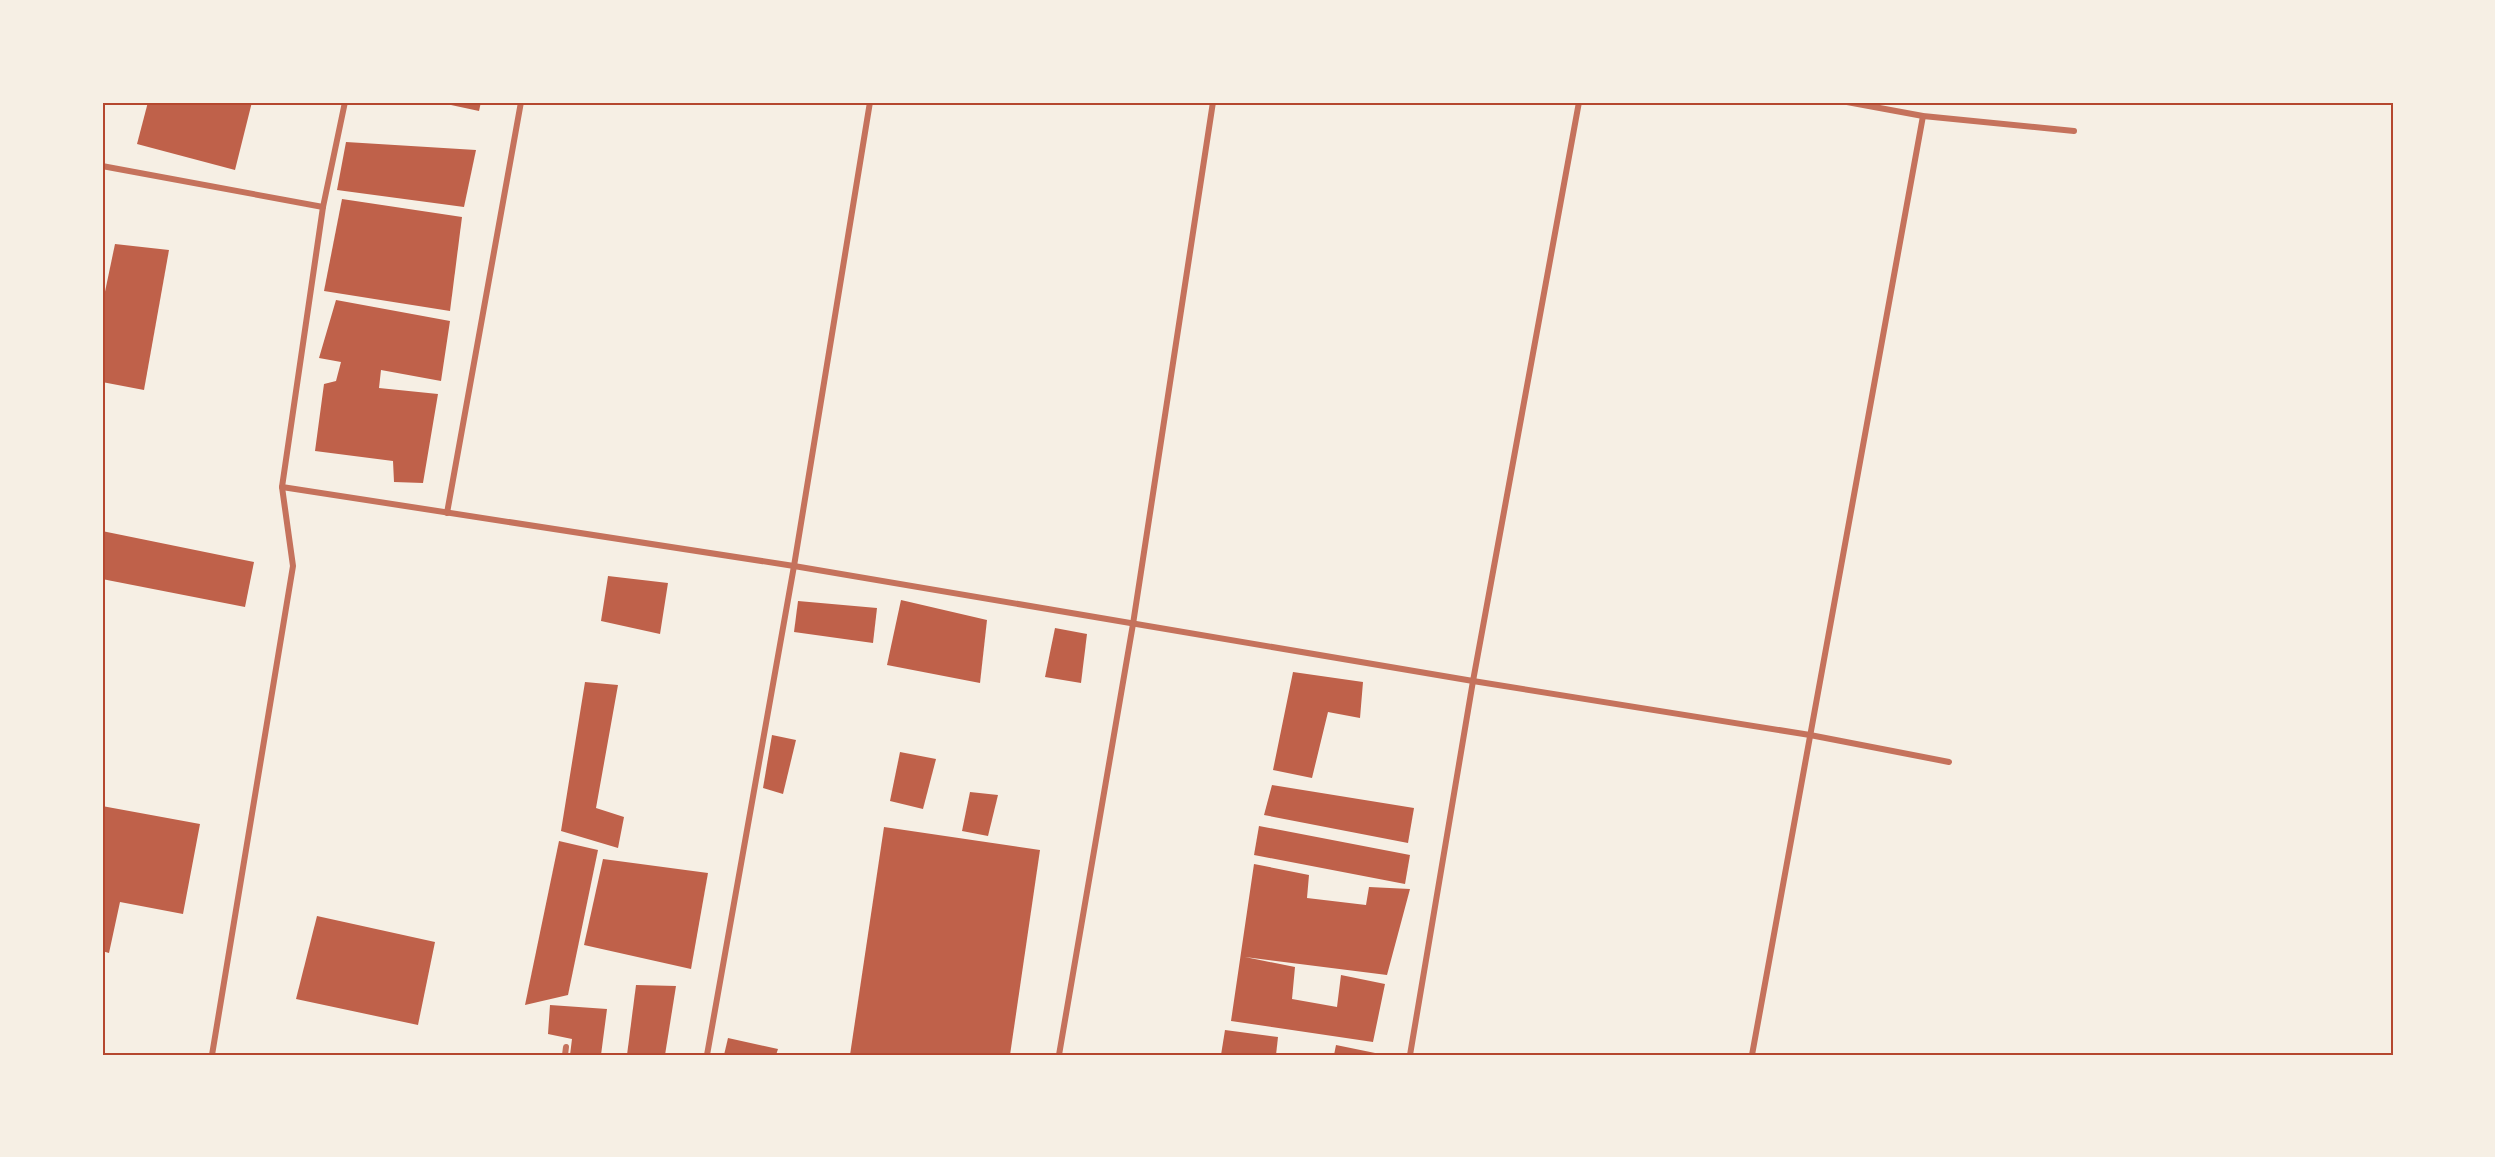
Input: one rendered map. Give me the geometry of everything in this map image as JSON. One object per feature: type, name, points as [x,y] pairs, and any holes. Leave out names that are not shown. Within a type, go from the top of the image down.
[{"type":"street","points":[[212,1055],[293,566],[282,487],[323,207],[345,102]]},
{"type":"street","points":[[447,513],[521,102]]},
{"type":"street","points":[[707,1055],[794,566],[870,102]]},
{"type":"street","points":[[1059,1055],[1133,624],[1213,102]]},
{"type":"street","points":[[1410,1055],[1473,681],[1580,102]]},
{"type":"street","points":[[1847,102],[1923,116],[2074,131]]},
{"type":"street","points":[[1752,1055],[1923,116]]},
{"type":"street","points":[[102,166],[323,207]]},
{"type":"street","points":[[282,487],[794,566],[1473,681],[1810,735],[1949,762]]},
{"type":"street","points":[[565,1055],[567,1047]]},
{"type":"building","points":[[148,102],[252,102],[235,170],[137,144]]},
{"type":"building","points":[[437,102],[481,102],[479,111]]},
{"type":"building","points":[[346,142],[476,150],[464,207],[337,190]]},
{"type":"building","points":[[342,199],[462,217],[450,311],[324,291]]},
{"type":"building","points":[[115,244],[169,250],[144,390],[102,382],[102,306]]},
{"type":"building","points":[[336,300],[450,321],[441,381],[381,370],[379,388],[438,394],[423,483],[394,482],[393,461],[315,451],[324,384],[336,381],[341,362],[319,358]]},
{"type":"building","points":[[102,531],[254,562],[245,607],[102,579]]},
{"type":"building","points":[[608,576],[668,583],[660,634],[601,621]]},
{"type":"building","points":[[901,600],[987,620],[980,683],[887,665]]},
{"type":"building","points":[[798,601],[877,608],[873,643],[794,632]]},
{"type":"building","points":[[1055,628],[1087,634],[1081,683],[1045,677]]},
{"type":"building","points":[[1293,672],[1363,682],[1360,718],[1328,712],[1312,778],[1273,770]]},
{"type":"building","points":[[585,682],[618,685],[596,808],[624,817],[618,848],[561,831]]},
{"type":"building","points":[[772,735],[796,740],[783,794],[763,788]]},
{"type":"building","points":[[900,752],[936,759],[923,809],[890,801]]},
{"type":"building","points":[[1272,785],[1414,808],[1408,843],[1264,815]]},
{"type":"building","points":[[970,792],[998,795],[988,836],[962,831]]},
{"type":"building","points":[[102,806],[200,824],[183,914],[120,902],[109,953],[102,951]]},
{"type":"building","points":[[1259,826],[1410,855],[1405,884],[1254,855]]},
{"type":"building","points":[[884,827],[1040,850],[1010,1055],[850,1055]]},
{"type":"building","points":[[559,841],[598,850],[568,995],[525,1005]]},
{"type":"building","points":[[603,859],[708,873],[691,969],[584,945]]},
{"type":"building","points":[[1254,864],[1309,875],[1307,898],[1366,905],[1369,887],[1410,889],[1387,975],[1245,957],[1295,967],[1292,999],[1337,1007],[1341,975],[1385,984],[1373,1042],[1231,1021]]},
{"type":"building","points":[[317,916],[435,942],[418,1025],[296,999]]},
{"type":"building","points":[[636,985],[676,986],[665,1055],[627,1055]]},
{"type":"building","points":[[550,1005],[607,1009],[601,1055],[570,1055],[572,1039],[548,1034]]},
{"type":"building","points":[[1225,1030],[1278,1037],[1276,1055],[1221,1055]]},
{"type":"building","points":[[728,1038],[778,1049],[776,1055],[724,1055]]},
{"type":"building","points":[[1336,1045],[1380,1054],[1380,1055],[1334,1055]]}]
